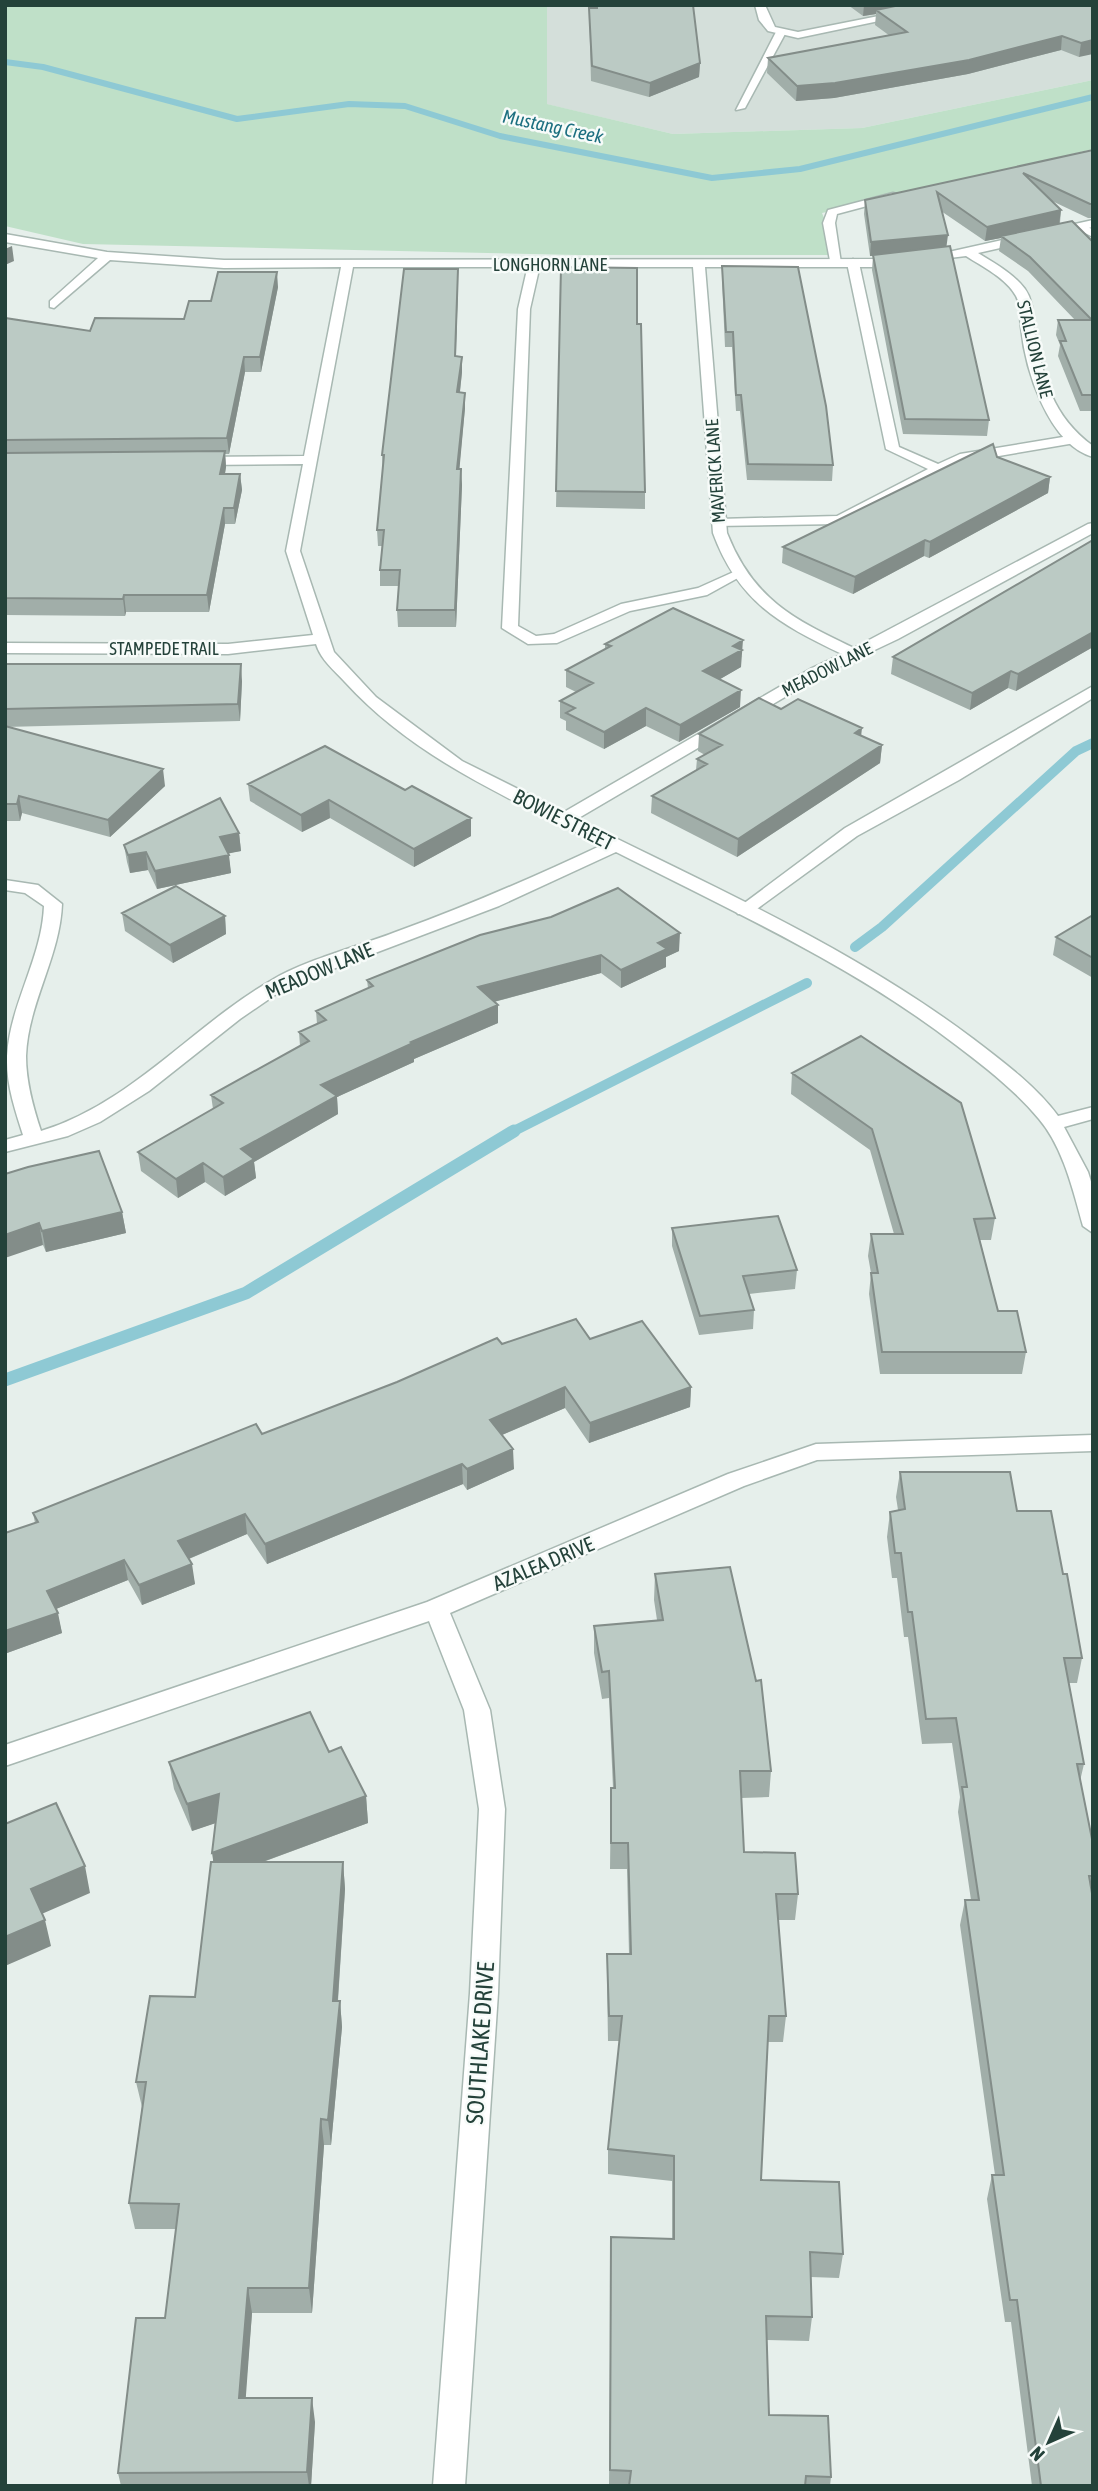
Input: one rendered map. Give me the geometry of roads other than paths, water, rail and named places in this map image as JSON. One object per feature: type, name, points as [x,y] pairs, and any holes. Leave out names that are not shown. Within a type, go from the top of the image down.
[{"type":"street","points":[[760,5],[763,21],[780,34],[818,33],[950,5]]},
{"type":"street","points":[[740,108],[780,34]]},
{"type":"street","points":[[835,263],[828,223],[832,212],[904,194]]},
{"type":"street","name":"LONGHORN LANE","points":[[5,238],[107,256],[194,263],[853,263],[916,261],[969,252],[1093,223]]},
{"type":"street","points":[[1079,226],[1093,234]]},
{"type":"street","name":"STALLION LANE","points":[[969,252],[1002,274],[1019,290],[1027,305],[1027,327],[1044,395],[1064,431],[1093,453]]},
{"type":"street","points":[[54,304],[107,256]]},
{"type":"street","points":[[853,263],[893,449],[939,469]]},
{"type":"street","name":"BOWIE STREET","points":[[348,264],[293,551],[327,653],[370,700],[456,765],[821,948],[924,1011],[994,1064],[1049,1117],[1078,1172],[1093,1226]]},
{"type":"street","name":"MAVERICK LANE","points":[[699,264],[720,533],[738,574],[761,600],[792,624],[854,654]]},
{"type":"street","points":[[534,265],[524,309],[510,628],[533,641],[557,638],[626,607],[702,592],[738,574]]},
{"type":"street","points":[[719,523],[840,520],[960,458],[1075,439]]},
{"type":"street","points":[[185,461],[309,460]]},
{"type":"street","name":"MEADOW LANE","points":[[565,819],[818,671],[1093,527]]},
{"type":"street","name":"STAMPEDE TRAIL","points":[[5,648],[228,649],[322,639]]},
{"type":"street","points":[[744,910],[851,832],[953,776],[1093,691]]},
{"type":"street","name":"MEADOW LANE","points":[[5,1146],[91,1119],[131,1094],[249,1001],[281,982],[493,902],[616,845]]},
{"type":"street","points":[[5,885],[22,884],[37,890],[53,904],[54,926],[18,1044],[18,1087],[34,1139]]},
{"type":"street","points":[[1052,1124],[1093,1113]]},
{"type":"street","name":"AZALEA DRIVE","points":[[5,1756],[436,1609],[736,1480],[816,1452],[1093,1443]]},
{"type":"street","name":"SOUTHLAKE DRIVE","points":[[436,1609],[477,1710],[492,1809],[484,1993],[449,2486]]},
{"type":"waterway","name":"Mustang Creek","points":[[5,62],[43,67],[237,119],[349,104],[405,106],[500,136],[712,178],[800,169],[1093,97]]},
{"type":"waterway","points":[[855,947],[882,927],[1076,751],[1093,743]]},
{"type":"waterway","points":[[512,1132],[807,983]]},
{"type":"waterway","points":[[5,1380],[246,1293],[514,1131]]}]
